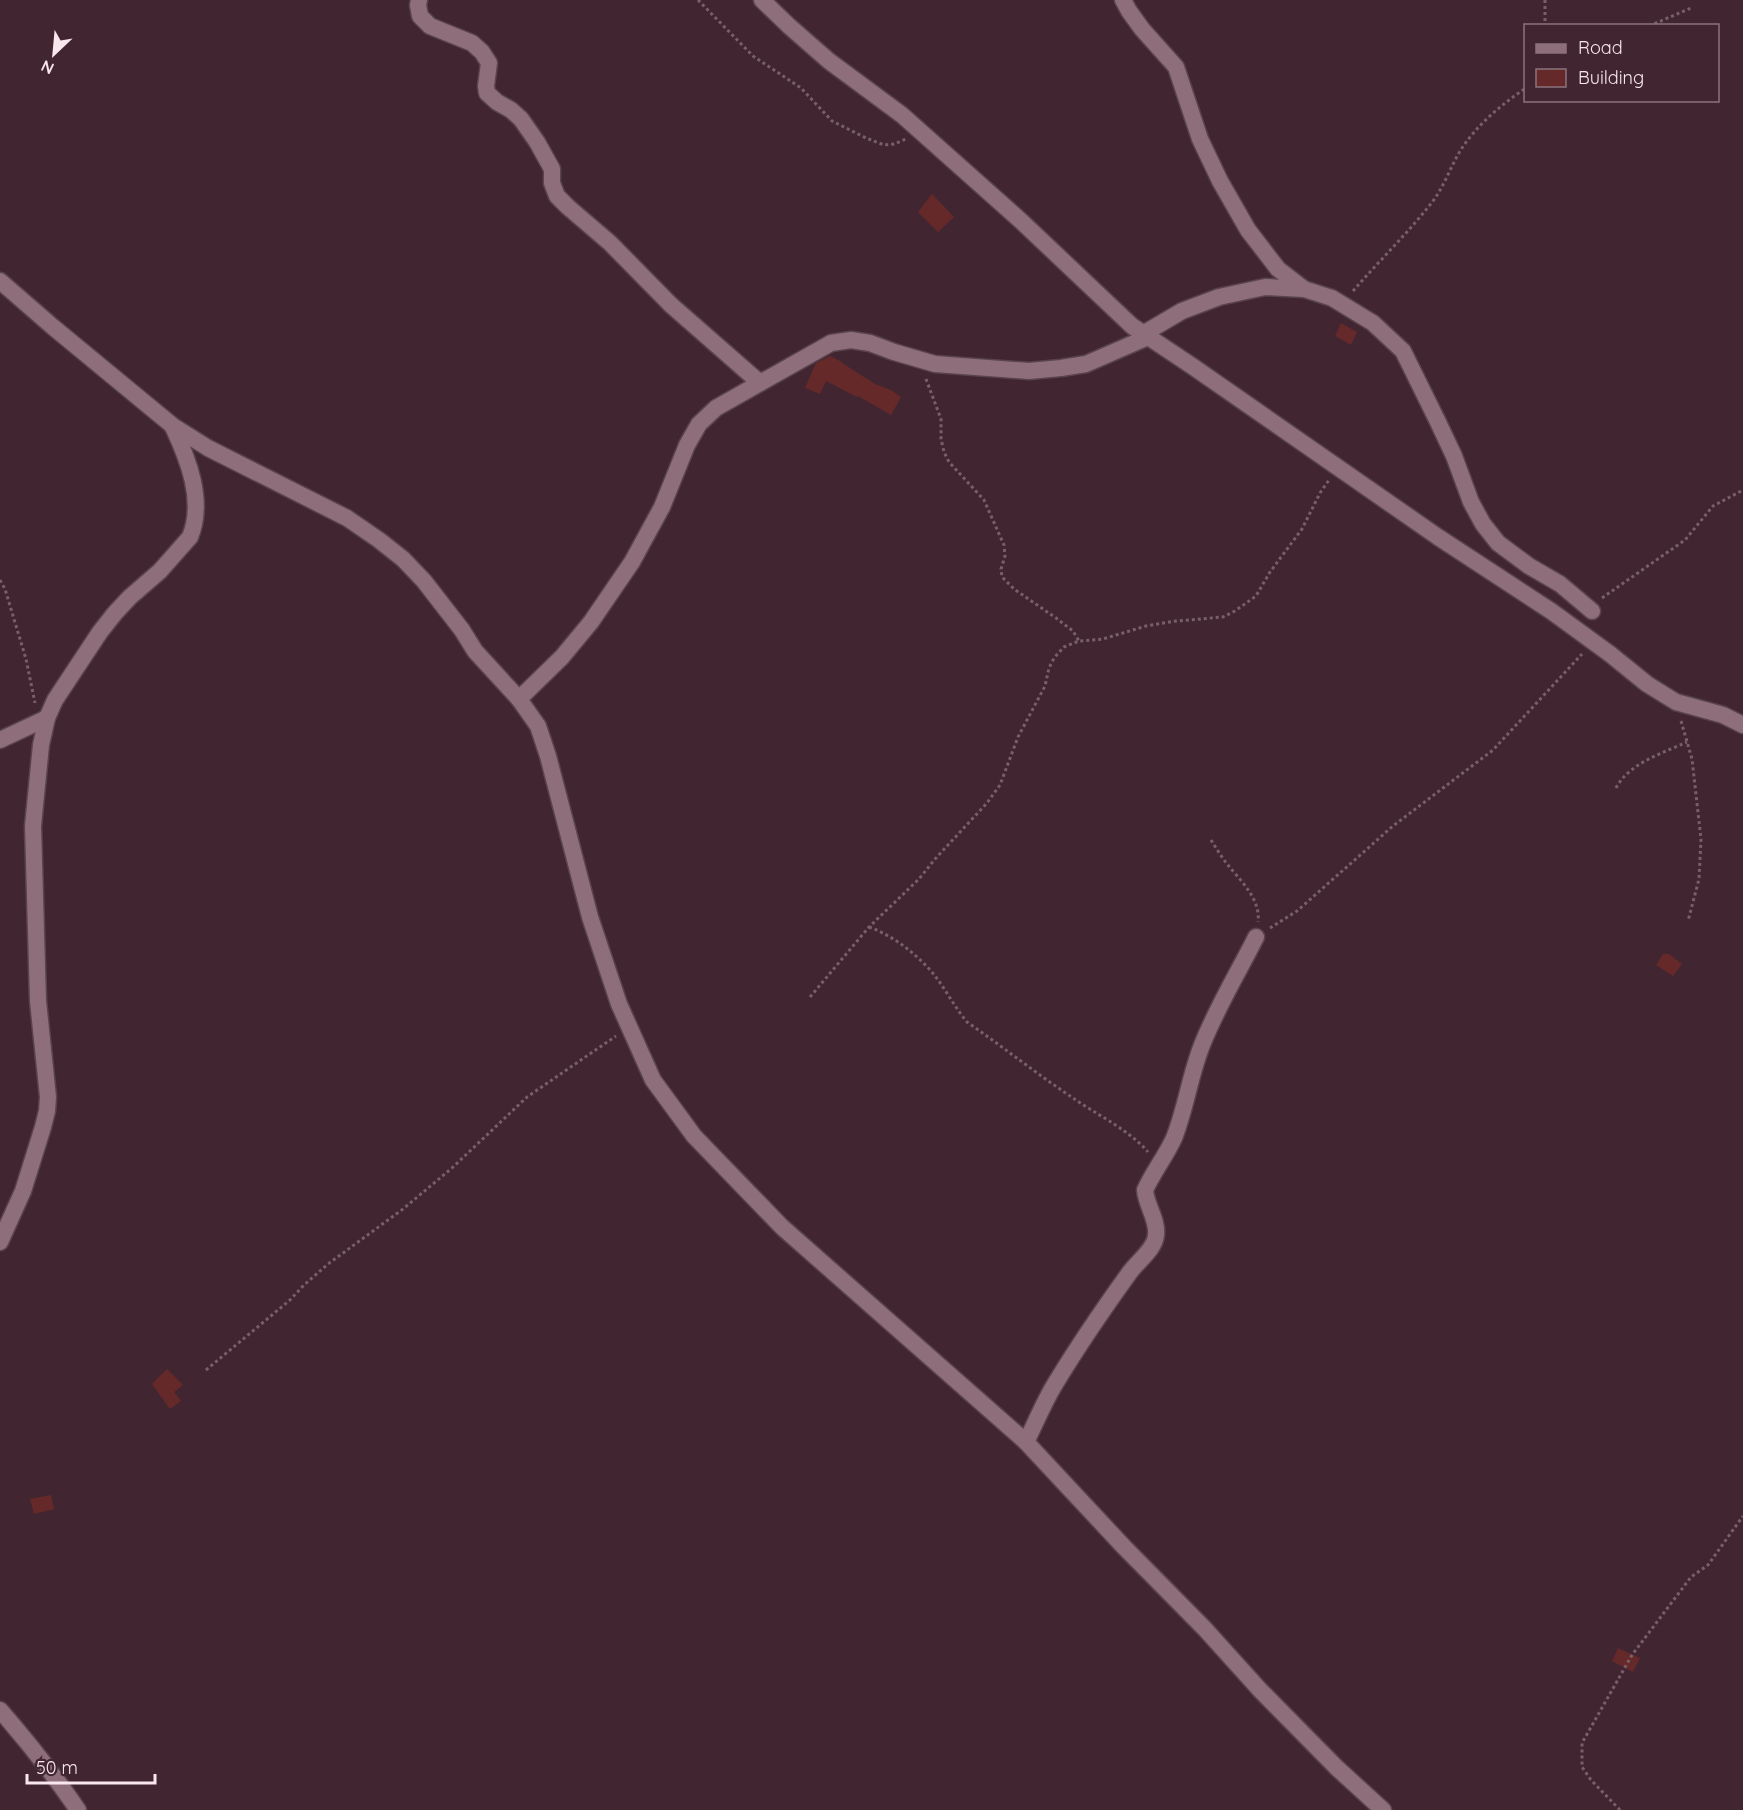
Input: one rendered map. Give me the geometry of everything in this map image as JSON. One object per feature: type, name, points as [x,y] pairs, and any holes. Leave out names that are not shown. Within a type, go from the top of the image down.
[{"type":"street","points":[[419,0],[420,16],[430,26],[472,43],[482,52],[489,63],[487,93],[511,110],[537,142],[552,169],[552,183],[557,196],[610,243],[671,305],[760,383]]},
{"type":"street","points":[[762,0],[829,61],[902,115],[1021,220],[1132,326],[1438,537],[1551,611],[1647,684],[1676,702],[1723,715],[1743,726]]},
{"type":"street","points":[[1123,0],[1142,29],[1176,67],[1200,139],[1220,182],[1248,230],[1278,269],[1304,289]]},
{"type":"street","points":[[0,281],[52,327],[173,426],[207,448],[347,518],[403,559],[424,581],[462,630],[475,651],[519,699],[538,726],[590,917],[619,1004],[653,1080],[694,1136],[782,1227],[1026,1442],[1124,1547],[1205,1629],[1260,1690],[1337,1768],[1383,1810]]},
{"type":"street","points":[[519,699],[562,657],[591,622],[632,562],[662,507],[687,445],[699,424],[716,408],[831,343],[850,340],[870,343],[935,364],[1029,371],[1061,369],[1086,364],[1146,335],[1182,311],[1219,297],[1265,287],[1304,289],[1332,298],[1373,323],[1403,351],[1442,430],[1471,502],[1483,524],[1498,543],[1529,566],[1560,584],[1592,611]]},
{"type":"street","points":[[0,1242],[23,1191],[47,1111],[48,1097],[38,1000],[33,826],[42,721],[100,632],[130,597],[160,571],[190,537],[196,508],[187,459],[173,426]]},
{"type":"street","points":[[0,740],[42,721]]},
{"type":"street","points":[[1026,1442],[1054,1384],[1103,1309],[1132,1268],[1152,1245],[1156,1236],[1155,1227],[1145,1190],[1174,1138],[1191,1076],[1221,1001],[1256,937]]},
{"type":"street","points":[[0,1710],[26,1739],[78,1810]]},
{"type":"path","points":[[698,0],[753,56],[801,88],[832,121],[884,145],[894,144],[922,133]]},
{"type":"path","points":[[1545,0],[1545,24]]},
{"type":"path","points":[[1654,24],[1691,8]]},
{"type":"path","points":[[1341,304],[1404,236],[1433,200],[1462,148],[1486,120],[1524,89]]},
{"type":"path","points":[[922,360],[927,383],[941,419],[941,439],[944,452],[949,462],[984,500],[1004,545],[1002,577],[1014,589],[1056,618],[1079,641]]},
{"type":"path","points":[[810,997],[869,927],[914,885],[987,803],[1000,785],[1018,737],[1045,686],[1049,668],[1064,647],[1079,641],[1103,639],[1146,626],[1223,617],[1234,611],[1256,596],[1270,572],[1302,529],[1320,493],[1337,467]]},
{"type":"path","points":[[1592,611],[1600,599],[1684,540],[1713,506],[1743,490]]},
{"type":"path","points":[[0,580],[26,659],[42,721]]},
{"type":"path","points":[[1256,937],[1297,911],[1393,826],[1493,750],[1536,706],[1582,653],[1586,636]]},
{"type":"path","points":[[1676,702],[1692,759],[1701,839],[1699,879],[1688,921]]},
{"type":"path","points":[[1616,788],[1632,769],[1687,742]]},
{"type":"path","points":[[1211,840],[1252,895],[1259,917],[1256,937]]},
{"type":"path","points":[[869,927],[899,942],[931,971],[967,1022],[1142,1146],[1159,1165]]},
{"type":"path","points":[[206,1370],[290,1300],[328,1264],[403,1209],[527,1097],[629,1027]]},
{"type":"path","points":[[1620,1810],[1591,1780],[1582,1767],[1582,1743],[1632,1655],[1691,1577],[1707,1565],[1743,1516]]},
{"type":"building","points":[[932,194],[954,217],[938,232],[918,212]]},
{"type":"building","points":[[1341,323],[1357,332],[1351,345],[1335,336]]},
{"type":"building","points":[[830,356],[901,397],[891,415],[826,381],[820,394],[805,388],[816,363]]},
{"type":"building","points":[[1663,954],[1669,954],[1682,964],[1673,976],[1656,965]]},
{"type":"building","points":[[167,1369],[183,1385],[174,1392],[181,1401],[170,1409],[152,1384]]},
{"type":"building","points":[[51,1495],[54,1509],[34,1514],[30,1499]]},
{"type":"building","points":[[1618,1648],[1640,1658],[1633,1672],[1612,1661]]}]
